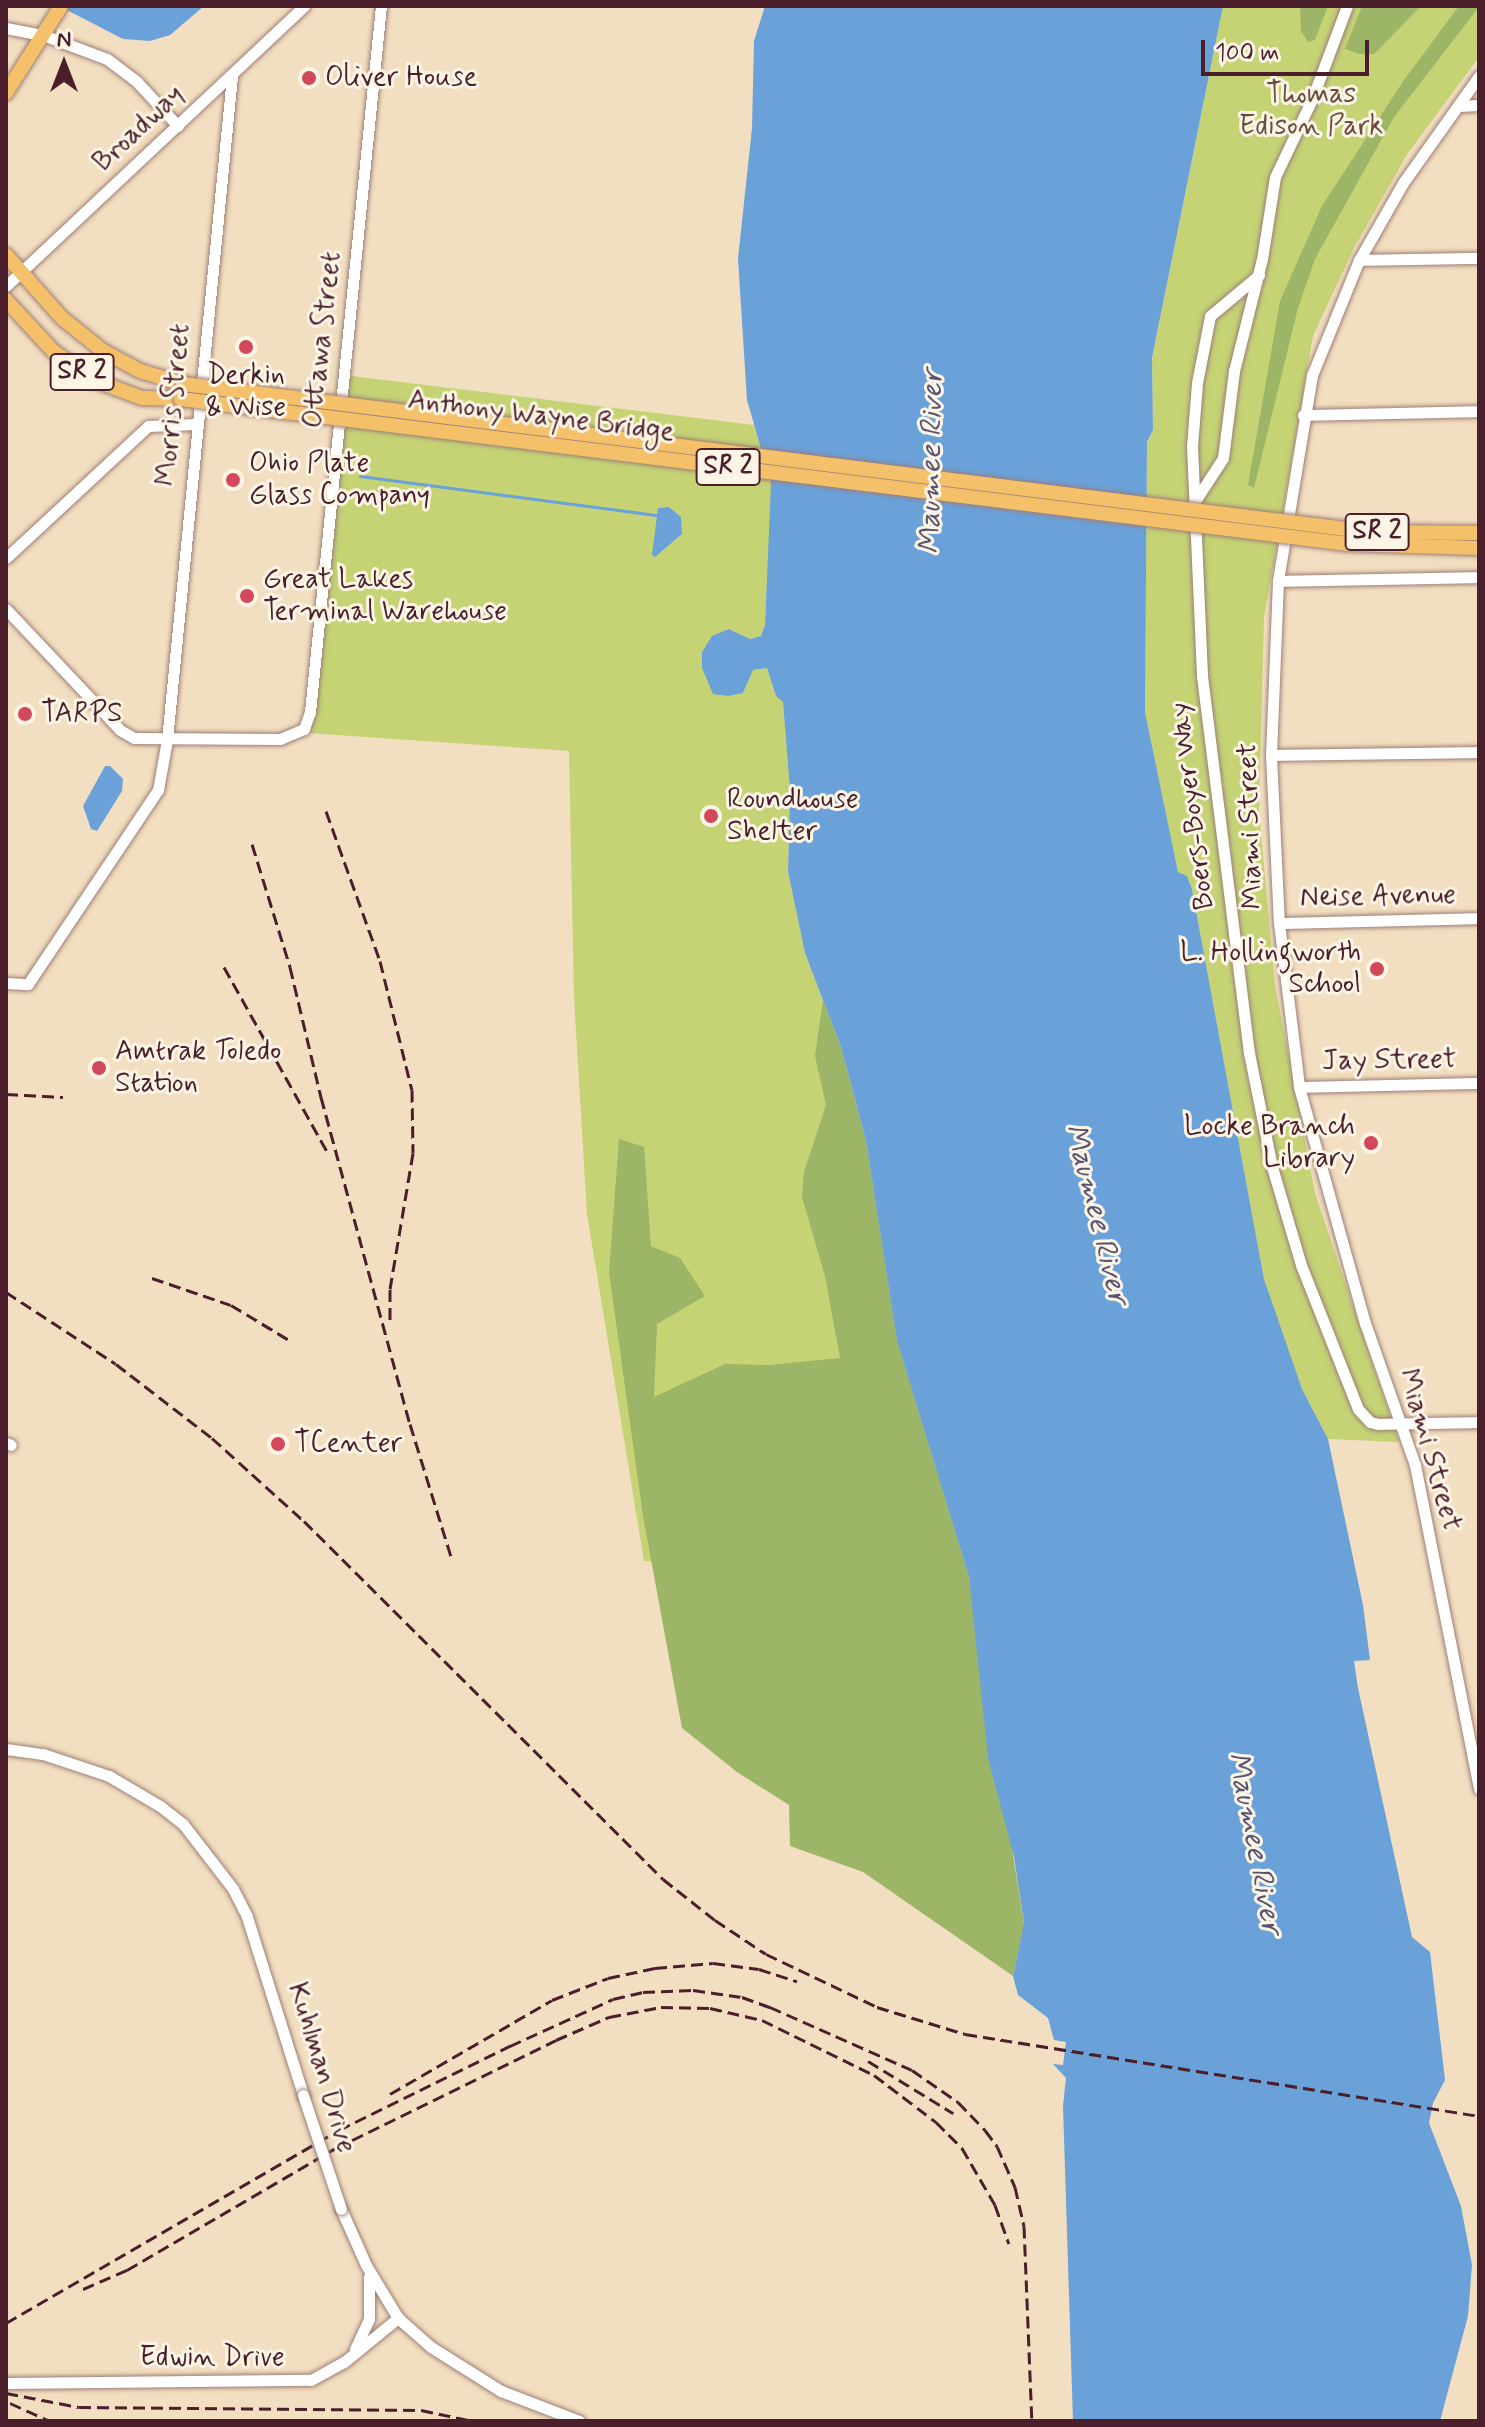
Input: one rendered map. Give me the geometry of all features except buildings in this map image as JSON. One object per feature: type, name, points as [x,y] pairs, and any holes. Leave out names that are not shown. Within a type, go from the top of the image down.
[{"type":"main road","points":[[6,93],[61,6]]},
{"type":"main road","name":"SR 2","points":[[6,255],[62,318],[103,351],[182,392]]},
{"type":"main road","name":"SR 2","points":[[6,300],[53,351],[94,380],[142,398],[182,392]]},
{"type":"main road","name":"Anthony Wayne Bridge","points":[[182,392],[1275,528]]},
{"type":"main road","name":"SR 2","points":[[1275,528],[1380,533],[1479,533]]},
{"type":"main road","name":"SR 2","points":[[1275,528],[1388,548],[1479,548]]},
{"type":"street","name":"Broadway","points":[[6,286],[304,6]]},
{"type":"street","name":"Ottawa Street","points":[[6,609],[120,730],[134,738],[289,738],[304,729],[310,712],[381,6]]},
{"type":"street","name":"Boers-Boyer Way","points":[[1193,513],[1200,491],[1223,458],[1234,371],[1259,275],[1275,177],[1312,99],[1347,6]]},
{"type":"street","points":[[6,28],[43,35],[119,66],[178,126]]},
{"type":"street","name":"Morris Street","points":[[6,983],[28,984],[158,790],[167,740],[232,76]]},
{"type":"street","name":"Miami Street","points":[[1479,76],[1403,183],[1359,260],[1324,344],[1303,415],[1278,581],[1271,755],[1279,923],[1299,1087],[1356,1295],[1402,1423],[1422,1497],[1479,1789]]},
{"type":"street","points":[[1458,106],[1479,105]]},
{"type":"street","points":[[1359,260],[1479,258]]},
{"type":"street","name":"Boers-Boyer Way","points":[[1259,275],[1217,306],[1206,328],[1193,431],[1193,513],[1205,703],[1240,992],[1266,1139],[1301,1265],[1358,1409],[1370,1422],[1479,1422]]},
{"type":"street","points":[[1303,415],[1479,411]]},
{"type":"street","points":[[6,558],[148,426],[196,424]]},
{"type":"street","points":[[1278,581],[1479,577]]},
{"type":"street","points":[[1271,755],[1479,752]]},
{"type":"street","name":"Neise Avenue","points":[[1279,923],[1479,918]]},
{"type":"street","name":"Jay Street","points":[[1299,1087],[1479,1083]]},
{"type":"street","name":"Kuhlman Drive","points":[[6,1749],[43,1754],[109,1776],[160,1806],[183,1824],[233,1889],[247,1917],[341,2209],[366,2265],[398,2318],[431,2347],[501,2391],[579,2421]]},
{"type":"street","points":[[344,2362],[357,2347],[369,2319],[371,2287],[366,2265]]},
{"type":"street","name":"Edwin Drive","points":[[6,2383],[290,2383],[311,2380],[344,2362],[398,2318]]},
{"type":"green space","name":"Thomas Edison Park","points":[[1223,6],[1479,6],[1479,57],[1408,153],[1354,248],[1313,336],[1264,618],[1259,811],[1275,985],[1315,1193],[1399,1442],[1328,1439],[1302,1389],[1282,1334],[1264,1279],[1192,889],[1187,876],[1178,873],[1145,712],[1147,442],[1153,430],[1152,359]]},
{"type":"green space","points":[[1300,6],[1328,6],[1315,40],[1308,42],[1301,31]]},
{"type":"green space","points":[[1362,6],[1421,6],[1374,54],[1360,54],[1345,49]]},
{"type":"green space","points":[[1459,6],[1479,7],[1394,117],[1315,259],[1298,308],[1254,488],[1248,485],[1280,301],[1322,206],[1404,80]]},
{"type":"green space","points":[[343,375],[754,425],[772,482],[765,625],[761,636],[749,639],[729,629],[743,693],[753,670],[767,668],[776,696],[783,702],[790,791],[788,872],[805,953],[841,1047],[969,1577],[644,1561],[587,1214],[574,998],[569,751],[308,733]]},
{"type":"green space","points":[[823,1000],[841,1047],[866,1141],[897,1341],[969,1577],[1024,1924],[1013,1976],[863,1872],[790,1846],[789,1805],[737,1772],[682,1728],[643,1516],[609,1272],[619,1139],[644,1147],[651,1246],[680,1258],[705,1296],[657,1324],[654,1397],[725,1364],[768,1365],[840,1358],[825,1276],[802,1197],[804,1172],[826,1105],[815,1056]]},
{"type":"water","points":[[59,6],[204,6],[170,35],[150,41],[123,39]]},
{"type":"water","name":"Maumee River","points":[[765,6],[1223,6],[1152,358],[1153,430],[1147,442],[1145,712],[1178,872],[1187,876],[1192,889],[1264,1279],[1302,1389],[1328,1439],[1363,1605],[1370,1660],[1354,1661],[1358,1688],[1412,1937],[1430,1952],[1445,2080],[1433,2103],[1429,2123],[1461,2206],[1472,2265],[1468,2316],[1440,2421],[1073,2421],[1063,2106],[1066,2078],[1053,2064],[1063,2065],[1066,2042],[1054,2040],[1048,2018],[1018,1995],[1013,1976],[1024,1923],[1014,1857],[988,1758],[969,1577],[897,1341],[866,1141],[841,1047],[805,953],[788,872],[790,791],[783,702],[776,696],[767,668],[753,670],[743,693],[728,696],[713,694],[702,668],[702,652],[712,636],[729,629],[750,639],[761,636],[765,625],[771,483],[747,400],[738,259],[752,128],[754,41]]},
{"type":"water","points":[[669,507],[681,517],[682,534],[655,557],[652,555],[658,508]]},
{"type":"water","points":[[105,766],[110,766],[123,779],[122,791],[97,831],[91,829],[83,806]]},
{"type":"waterway","points":[[360,476],[657,515]]},
{"type":"railway","points":[[326,811],[380,961],[412,1090],[413,1153],[390,1289],[390,1324]]},
{"type":"railway","points":[[252,844],[290,967],[321,1097],[410,1424],[452,1560]]},
{"type":"railway","points":[[224,967],[329,1155]]},
{"type":"railway","points":[[6,1094],[63,1097]]},
{"type":"railway","points":[[152,1278],[231,1305],[289,1340]]},
{"type":"railway","points":[[6,1292],[116,1364],[212,1438],[304,1521],[663,1879],[715,1920],[766,1954],[877,2007],[965,2034],[1479,2116]]},
{"type":"railway","points":[[390,2094],[552,2000],[608,1978],[655,1968],[713,1963],[759,1969],[797,1981]]},
{"type":"railway","points":[[6,2323],[339,2130],[510,2046],[613,1999],[643,1992],[693,1990],[742,1997],[770,2007],[912,2070],[958,2102],[985,2130],[997,2146],[1015,2187],[1024,2226],[1032,2421]]},
{"type":"railway","points":[[83,2289],[127,2270],[336,2148],[556,2040],[609,2017],[661,2007],[710,2008],[762,2020],[874,2075],[936,2122],[962,2148],[995,2205],[1009,2244]]},
{"type":"railway","points":[[868,2061],[953,2113]]},
{"type":"railway","points":[[6,2393],[79,2407],[421,2410],[473,2421]]},
{"type":"railway","points":[[10,2403],[50,2421]]},
{"type":"place","name":"Oliver House","points":[[309,78]]},
{"type":"place","name":"Derkin & Wise","points":[[246,347]]},
{"type":"place","name":"Ohio Plate Glass Company","points":[[233,480]]},
{"type":"place","name":"Great Lakes Terminal Warehouse","points":[[247,596]]},
{"type":"place","name":"TARPS","points":[[25,714]]},
{"type":"place","name":"Roundhouse Shelter","points":[[711,816]]},
{"type":"place","name":"L. Hollingworth School","points":[[1377,969]]},
{"type":"place","name":"Amtrak Toledo Station","points":[[99,1068]]},
{"type":"place","name":"Locke Branch Library","points":[[1371,1143]]},
{"type":"place","name":"TCenter","points":[[278,1444]]}]
